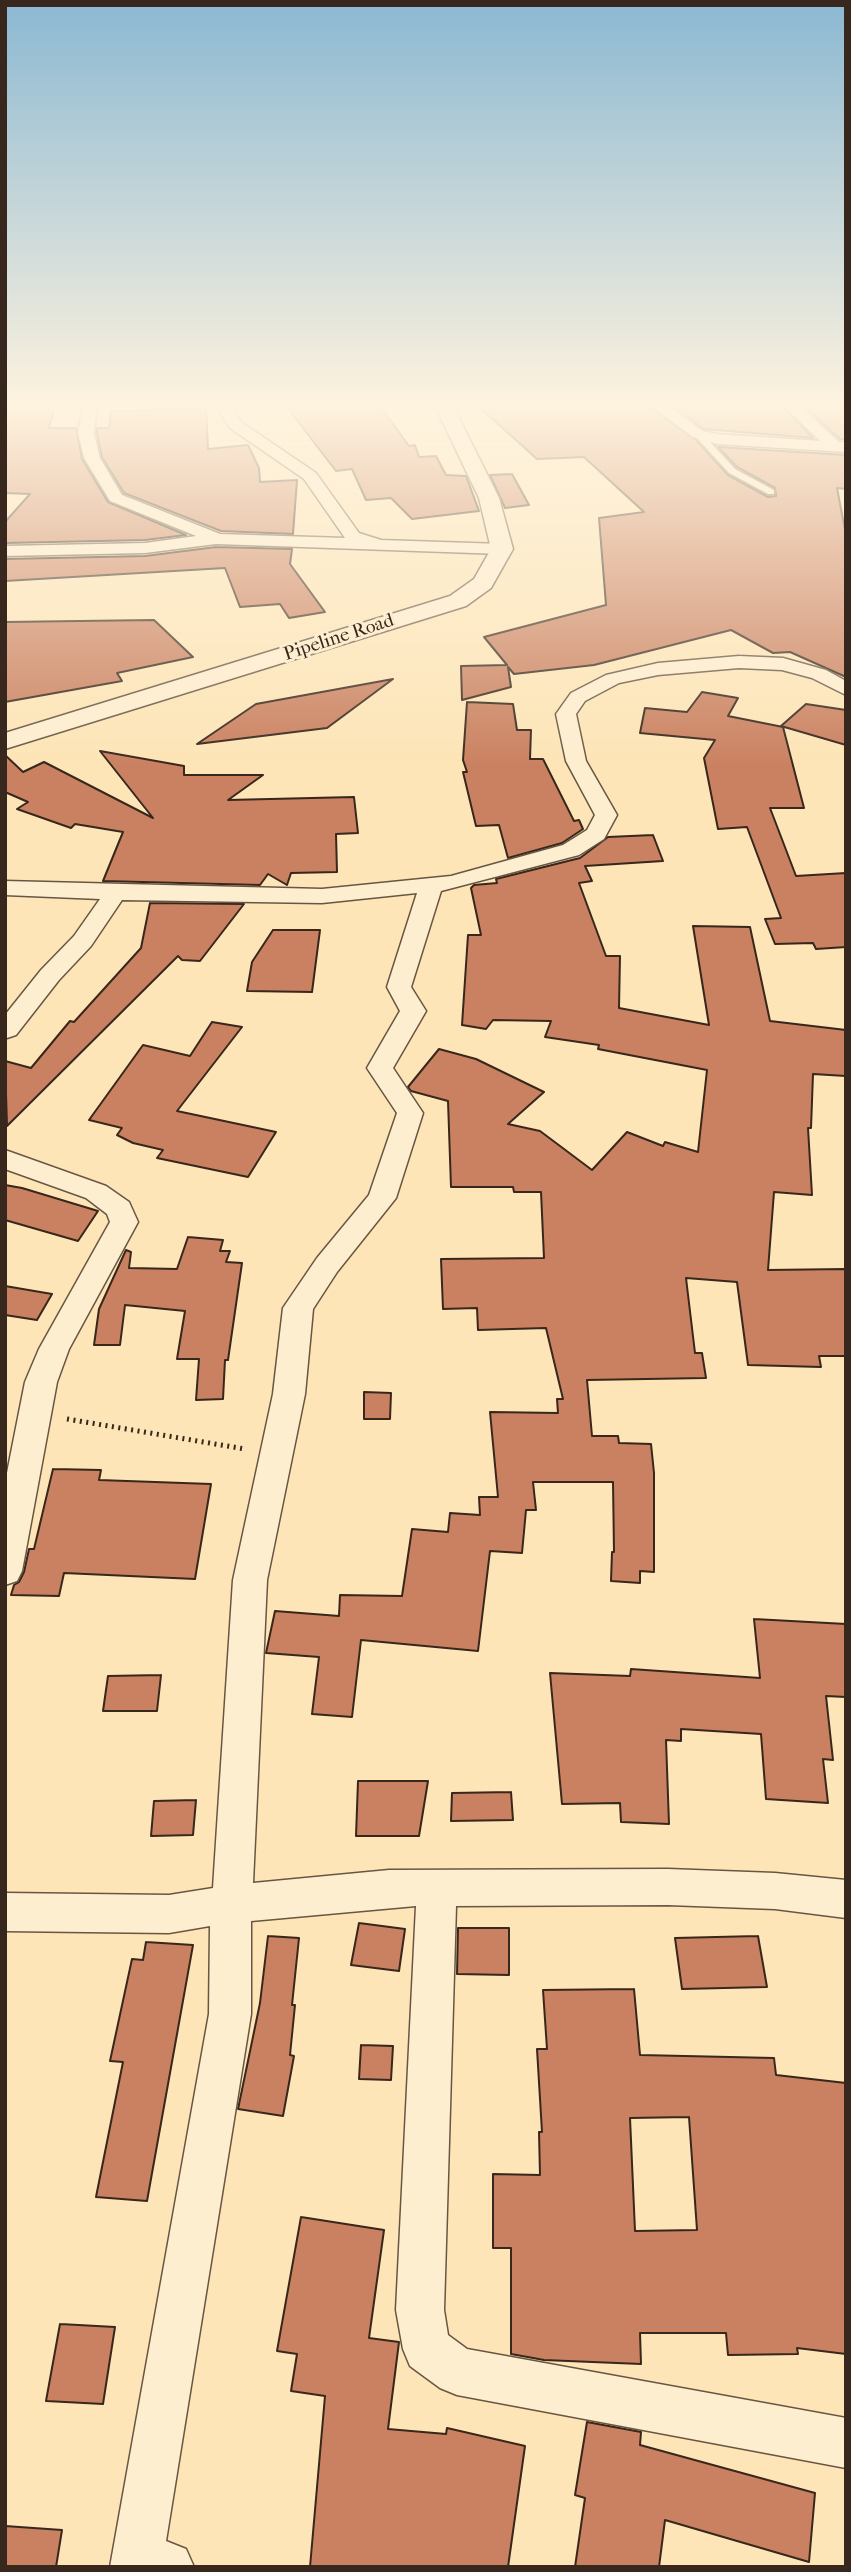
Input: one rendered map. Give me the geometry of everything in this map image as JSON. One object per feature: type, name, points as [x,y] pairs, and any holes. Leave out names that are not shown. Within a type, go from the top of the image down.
[{"type":"street","points":[[187,526],[218,538]]},
{"type":"street","points":[[345,526],[353,537],[390,547]]},
{"type":"street","points":[[5,551],[145,548],[218,538],[390,547],[502,549],[496,526]]},
{"type":"street","name":"Pipeline Road","points":[[5,741],[458,601],[483,583],[502,549]]},
{"type":"street","points":[[5,888],[40,887],[115,893],[322,896],[452,883],[571,850],[596,834],[606,815],[576,761],[566,714],[578,697],[613,679],[658,668],[750,662],[783,664],[818,674],[846,690]]},
{"type":"street","points":[[147,2563],[230,2014],[232,1904],[250,1580],[289,1394],[298,1308],[327,1265],[382,1198],[410,1113],[380,1068],[413,1011],[399,987],[431,885]]},
{"type":"street","points":[[7,1030],[50,975],[83,941],[115,893]]},
{"type":"street","points":[[5,1159],[96,1192],[119,1209],[124,1222],[54,1349],[41,1381],[5,1571]]},
{"type":"street","points":[[5,1912],[169,1914],[232,1904],[389,1888],[722,1889],[775,1891],[846,1899]]},
{"type":"street","points":[[437,1888],[420,2310],[427,2349],[457,2371],[846,2443]]},
{"type":"path","points":[[35,1413],[276,1455]]},
{"type":"building","points":[[5,526],[165,526],[186,535],[145,540],[5,543]]},
{"type":"building","points":[[208,526],[294,526],[293,534],[221,531]]},
{"type":"building","points":[[600,526],[844,526],[846,677],[790,652],[773,653],[731,630],[594,665],[514,674],[508,667],[511,687],[462,700],[461,666],[507,665],[484,637],[606,605]]},
{"type":"building","points":[[216,547],[292,549],[290,564],[325,612],[289,618],[280,604],[240,607],[225,568],[5,581],[5,559],[145,556]]},
{"type":"building","points":[[154,620],[193,657],[117,673],[122,681],[5,702],[5,622]]},
{"type":"building","points":[[393,679],[327,728],[197,744],[256,704]]},
{"type":"building","points":[[702,692],[738,698],[728,716],[783,727],[804,808],[770,808],[796,876],[846,873],[846,947],[816,949],[813,943],[775,944],[765,919],[781,918],[747,827],[718,829],[704,758],[715,740],[640,733],[645,708],[687,712]]},
{"type":"building","points":[[467,702],[513,704],[517,730],[531,730],[530,759],[543,759],[574,821],[579,820],[583,829],[562,843],[508,858],[499,825],[476,826],[463,772],[467,772],[463,760]]},
{"type":"building","points":[[806,704],[846,710],[846,745],[781,726]]},
{"type":"building","points":[[100,751],[184,766],[184,775],[263,775],[228,800],[354,797],[358,833],[336,834],[337,872],[291,873],[287,885],[268,874],[260,885],[103,881],[123,832],[75,824],[71,828],[17,809],[28,802],[5,792],[5,755],[23,772],[44,762],[153,818]]},
{"type":"building","points":[[653,835],[663,861],[585,866],[592,881],[579,883],[606,956],[620,956],[619,1008],[709,1025],[693,926],[750,927],[770,1021],[846,1030],[846,1076],[813,1074],[811,1128],[808,1128],[812,1195],[774,1192],[768,1270],[846,1269],[846,1356],[819,1356],[821,1367],[748,1365],[737,1282],[686,1278],[695,1353],[702,1353],[706,1378],[587,1380],[592,1436],[618,1436],[619,1443],[651,1444],[654,1473],[654,1572],[640,1571],[640,1583],[611,1581],[614,1552],[613,1482],[533,1482],[536,1510],[526,1510],[522,1553],[490,1551],[478,1651],[361,1640],[352,1717],[312,1714],[319,1657],[266,1653],[275,1611],[339,1616],[340,1595],[402,1596],[412,1529],[448,1532],[450,1513],[480,1515],[479,1497],[498,1497],[490,1412],[558,1413],[557,1399],[563,1399],[546,1328],[478,1330],[477,1308],[443,1309],[441,1259],[544,1258],[541,1192],[514,1192],[513,1187],[451,1187],[448,1101],[411,1091],[408,1087],[439,1049],[476,1059],[544,1092],[508,1124],[540,1131],[592,1170],[627,1132],[663,1146],[665,1142],[698,1152],[707,1070],[598,1049],[599,1045],[545,1037],[551,1021],[493,1020],[486,1029],[462,1025],[468,935],[481,935],[471,888],[474,885],[497,883],[496,879],[580,858],[608,837]]},
{"type":"building","points":[[150,903],[244,904],[200,961],[182,960],[178,956],[7,1126],[5,1061],[31,1068],[70,1021],[74,1022],[141,948]]},
{"type":"building","points":[[273,930],[320,930],[312,992],[247,991],[252,962]]},
{"type":"building","points":[[212,1022],[242,1027],[177,1111],[276,1132],[248,1177],[157,1158],[163,1150],[133,1143],[117,1135],[122,1128],[89,1120],[143,1045],[190,1056]]},
{"type":"building","points":[[5,1185],[98,1211],[78,1241],[5,1220]]},
{"type":"building","points":[[188,1237],[223,1240],[220,1251],[230,1251],[226,1262],[242,1263],[228,1360],[225,1360],[223,1399],[196,1400],[199,1359],[177,1359],[185,1311],[125,1305],[120,1345],[94,1345],[99,1309],[126,1250],[131,1252],[129,1268],[177,1269]]},
{"type":"building","points":[[5,1286],[52,1294],[37,1320],[5,1315]]},
{"type":"building","points":[[364,1392],[391,1393],[390,1419],[364,1419]]},
{"type":"building","points":[[53,1469],[101,1470],[99,1480],[211,1484],[195,1579],[64,1573],[59,1596],[11,1595],[14,1585],[19,1582],[24,1572],[29,1549],[34,1549]]},
{"type":"building","points":[[754,1619],[846,1624],[846,1697],[826,1696],[833,1760],[823,1759],[828,1803],[766,1799],[761,1734],[681,1729],[681,1741],[666,1740],[669,1824],[621,1822],[620,1803],[562,1804],[550,1673],[630,1676],[631,1669],[760,1678]]},
{"type":"building","points":[[161,1675],[157,1711],[103,1711],[108,1676]]},
{"type":"building","points":[[358,1781],[428,1781],[419,1836],[356,1836]]},
{"type":"building","points":[[511,1792],[513,1820],[451,1821],[452,1793]]},
{"type":"building","points":[[196,1800],[193,1835],[151,1836],[154,1801]]},
{"type":"building","points":[[359,1923],[405,1929],[399,1971],[351,1965]]},
{"type":"building","points":[[458,1928],[509,1928],[509,1975],[457,1974]]},
{"type":"building","points":[[268,1936],[299,1938],[292,2005],[295,2005],[290,2055],[294,2056],[283,2116],[238,2109],[260,2003]]},
{"type":"building","points":[[758,1936],[767,1987],[682,1989],[675,1938]]},
{"type":"building","points":[[146,1942],[193,1945],[147,2201],[96,2197],[123,2062],[110,2061],[132,1959],[143,1960]]},
{"type":"building","points":[[634,1989],[640,2055],[774,2058],[776,2075],[846,2083],[846,2354],[797,2348],[798,2354],[728,2355],[726,2333],[640,2333],[641,2364],[544,2360],[511,2354],[511,2248],[493,2248],[493,2174],[540,2175],[539,2132],[542,2132],[537,2049],[547,2049],[543,1990]],"holes":[[[689,2117],[697,2230],[635,2231],[630,2118]]]},
{"type":"building","points":[[361,2045],[393,2046],[391,2080],[359,2079]]},
{"type":"building","points":[[301,2217],[384,2230],[369,2338],[399,2342],[388,2429],[446,2434],[447,2428],[525,2446],[508,2567],[310,2567],[325,2396],[291,2391],[297,2354],[277,2351]]},
{"type":"building","points":[[60,2324],[115,2327],[103,2404],[46,2401]]},
{"type":"building","points":[[587,2422],[641,2432],[640,2445],[815,2493],[809,2562],[665,2520],[659,2567],[575,2567],[585,2498],[575,2495]]},
{"type":"building","points":[[5,2526],[62,2530],[56,2567],[5,2567]]}]
